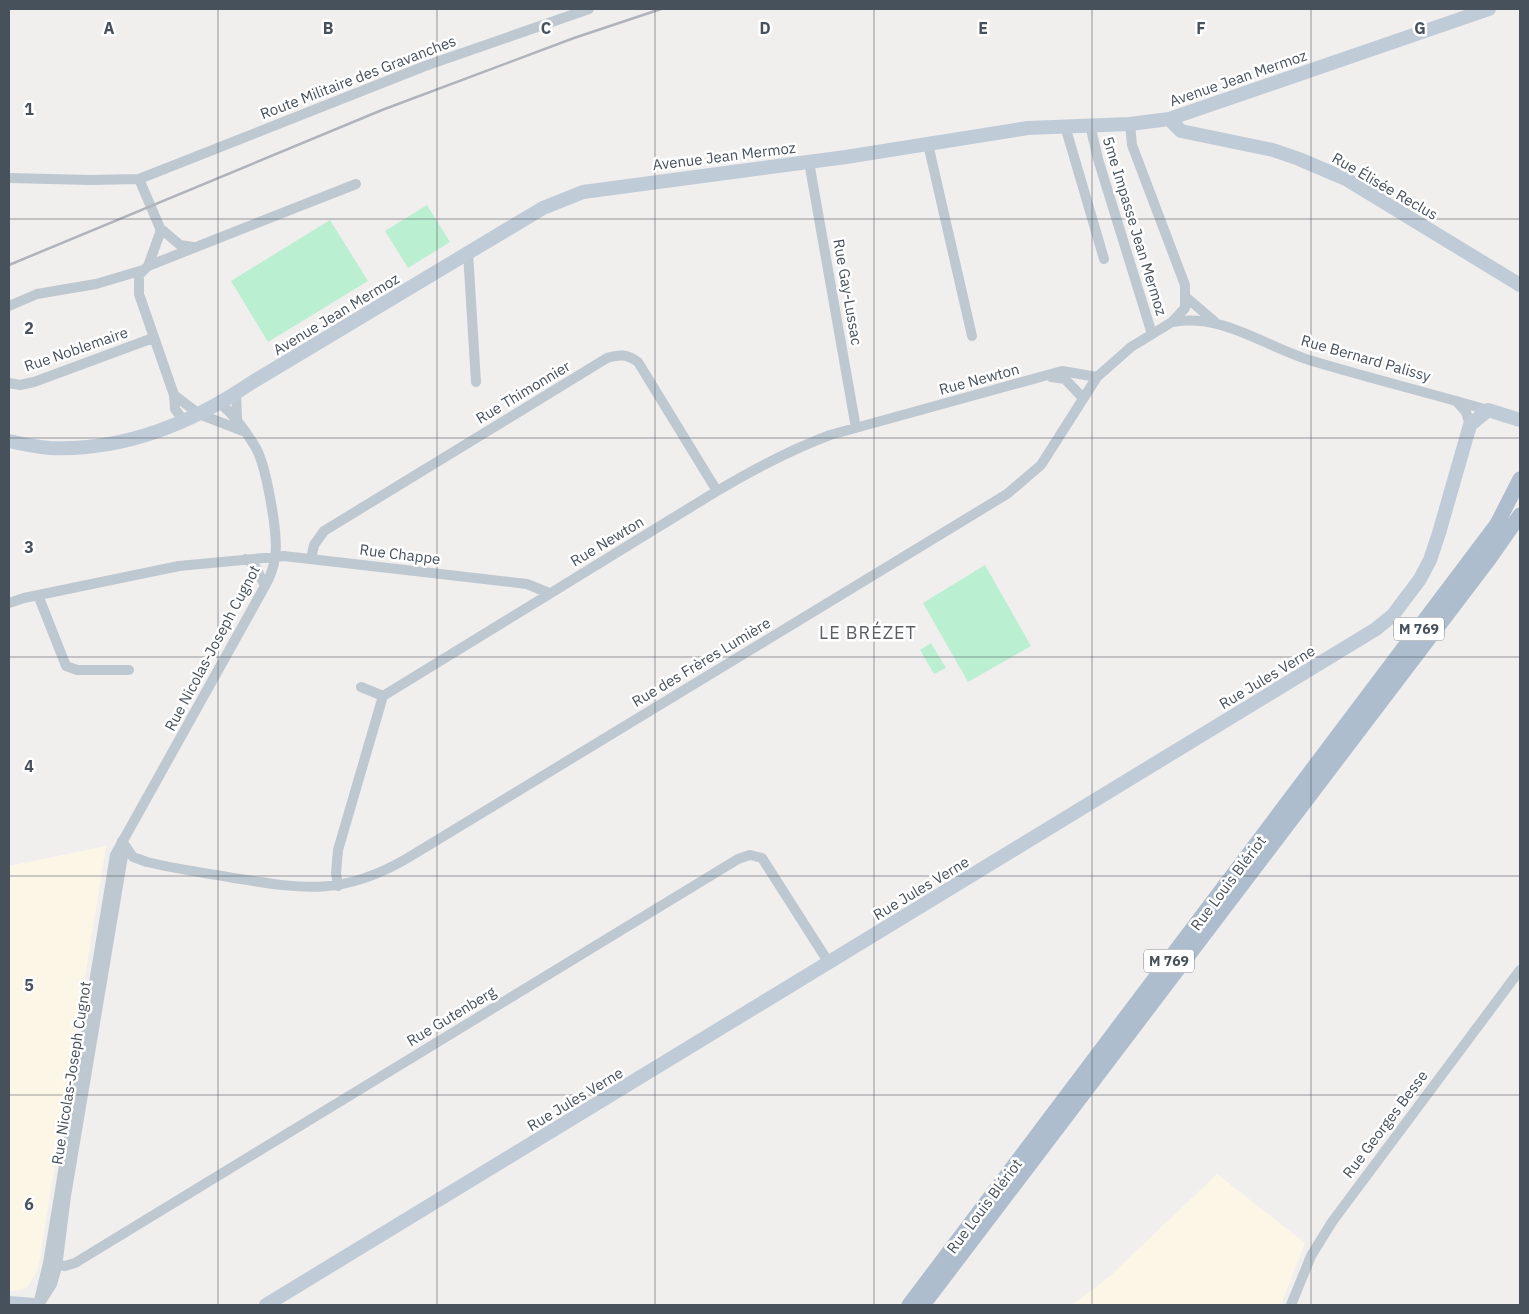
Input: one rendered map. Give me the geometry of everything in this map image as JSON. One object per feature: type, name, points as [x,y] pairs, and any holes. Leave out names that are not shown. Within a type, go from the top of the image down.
[{"type":"main road","name":"Avenue Jean Mermoz","points":[[9,441],[49,448],[88,448],[184,422],[220,403],[543,208],[583,192],[810,162],[1028,128],[1130,124],[1169,119],[1489,9]]},
{"type":"main road","name":"Rue Élisée Reclus","points":[[1169,119],[1182,130],[1273,150],[1300,159],[1346,179],[1520,285]]},
{"type":"main road","name":"Rue Bernard Palissy","points":[[1488,410],[1517,418]]},
{"type":"main road","points":[[1470,425],[1488,410]]},
{"type":"main road","name":"Rue Jules Verne","points":[[266,1305],[1355,642],[1393,614],[1408,598],[1430,560],[1470,425]]},
{"type":"main road","points":[[9,452],[49,448]]},
{"type":"main road","name":"Rue Louis Blériot","points":[[909,1305],[1497,524],[1520,479]]},
{"type":"main road","name":"Rue Louis Blériot","points":[[923,1305],[1490,558],[1519,516]]},
{"type":"main road","points":[[9,1303],[34,1305]]},
{"type":"street","name":"Route Militaire des Gravanches","points":[[140,179],[425,66],[589,9]]},
{"type":"street","points":[[1130,124],[1132,145],[1185,285],[1187,298]]},
{"type":"street","name":"5me Impasse Jean Mermoz","points":[[1090,125],[1098,159],[1152,334]]},
{"type":"street","points":[[1065,126],[1104,259]]},
{"type":"street","points":[[928,144],[972,336]]},
{"type":"street","name":"Rue Gay-Lussac","points":[[810,162],[856,428]]},
{"type":"street","points":[[9,178],[140,179],[158,225],[159,238],[146,268],[140,275],[139,294],[174,395],[175,409],[184,422]]},
{"type":"street","points":[[9,306],[37,294],[96,284],[146,268],[196,246],[356,184]]},
{"type":"street","points":[[158,225],[180,245],[196,246]]},
{"type":"street","points":[[468,253],[476,382]]},
{"type":"street","name":"Rue Bernard Palissy","points":[[1187,298],[1214,322]]},
{"type":"street","name":"Rue des Frères Lumière","points":[[122,862],[147,862],[287,886],[318,888],[338,886],[366,879],[406,859],[1006,494],[1041,465],[1082,397],[1097,377],[1130,347],[1172,322],[1185,308],[1187,298]]},
{"type":"street","name":"Rue Bernard Palissy","points":[[1172,322],[1190,319],[1214,322],[1307,359],[1488,410]]},
{"type":"street","name":"Rue Noblemaire","points":[[9,384],[34,382],[153,338]]},
{"type":"street","name":"Rue Thimonnier","points":[[311,559],[314,544],[324,531],[608,358],[619,354],[629,356],[638,362],[716,491]]},
{"type":"street","name":"Rue Newton","points":[[383,696],[716,491],[769,460],[800,446],[856,428],[1045,376],[1067,371],[1097,377]]},
{"type":"street","points":[[1045,376],[1065,379],[1082,397]]},
{"type":"street","name":"Rue Nicolas-Joseph Cugnot","points":[[53,1264],[110,877],[115,855],[265,586],[276,557],[276,540],[263,469],[256,449],[243,431],[237,418],[236,393]]},
{"type":"street","points":[[174,395],[199,414],[243,431]]},
{"type":"street","points":[[1456,401],[1466,412],[1470,425]]},
{"type":"street","name":"Rue Nicolas-Joseph Cugnot","points":[[220,403],[237,418]]},
{"type":"street","points":[[163,429],[175,409]]},
{"type":"street","name":"Rue Chappe","points":[[9,603],[38,595],[179,566],[276,557],[311,559],[527,584],[549,593]]},
{"type":"street","points":[[245,559],[254,564],[265,586]]},
{"type":"street","points":[[38,595],[66,666],[78,670],[129,670]]},
{"type":"street","points":[[338,886],[336,872],[338,850],[383,696],[362,687]]},
{"type":"street","name":"Rue des Frères Lumière","points":[[122,841],[133,857],[147,862]]},
{"type":"street","name":"Rue Nicolas-Joseph Cugnot","points":[[53,1264],[122,862],[122,841]]},
{"type":"street","name":"Rue Gutenberg","points":[[53,1264],[66,1266],[81,1260],[738,859],[750,855],[762,858],[829,963]]},
{"type":"street","name":"Rue Georges Besse","points":[[1291,1305],[1310,1256],[1332,1222],[1520,970]]},
{"type":"shaded area","points":[[106,846],[38,1270],[27,1287],[21,1290],[9,1291],[9,866]]},
{"type":"shaded area","points":[[1217,1174],[1305,1243],[1281,1305],[1072,1305],[1110,1276]]},
{"type":"green space","points":[[427,205],[450,242],[408,268],[385,231]]},
{"type":"green space","points":[[330,220],[368,281],[268,342],[231,281]]},
{"type":"green space","points":[[985,565],[1031,646],[968,682],[923,603]]},
{"type":"green space","points":[[931,643],[946,668],[934,674],[920,650]]},
{"type":"railway","points":[[9,265],[382,110],[574,38],[661,9]]},
{"type":"district","name":"LE BRÉZET","points":[[868,632]]}]
